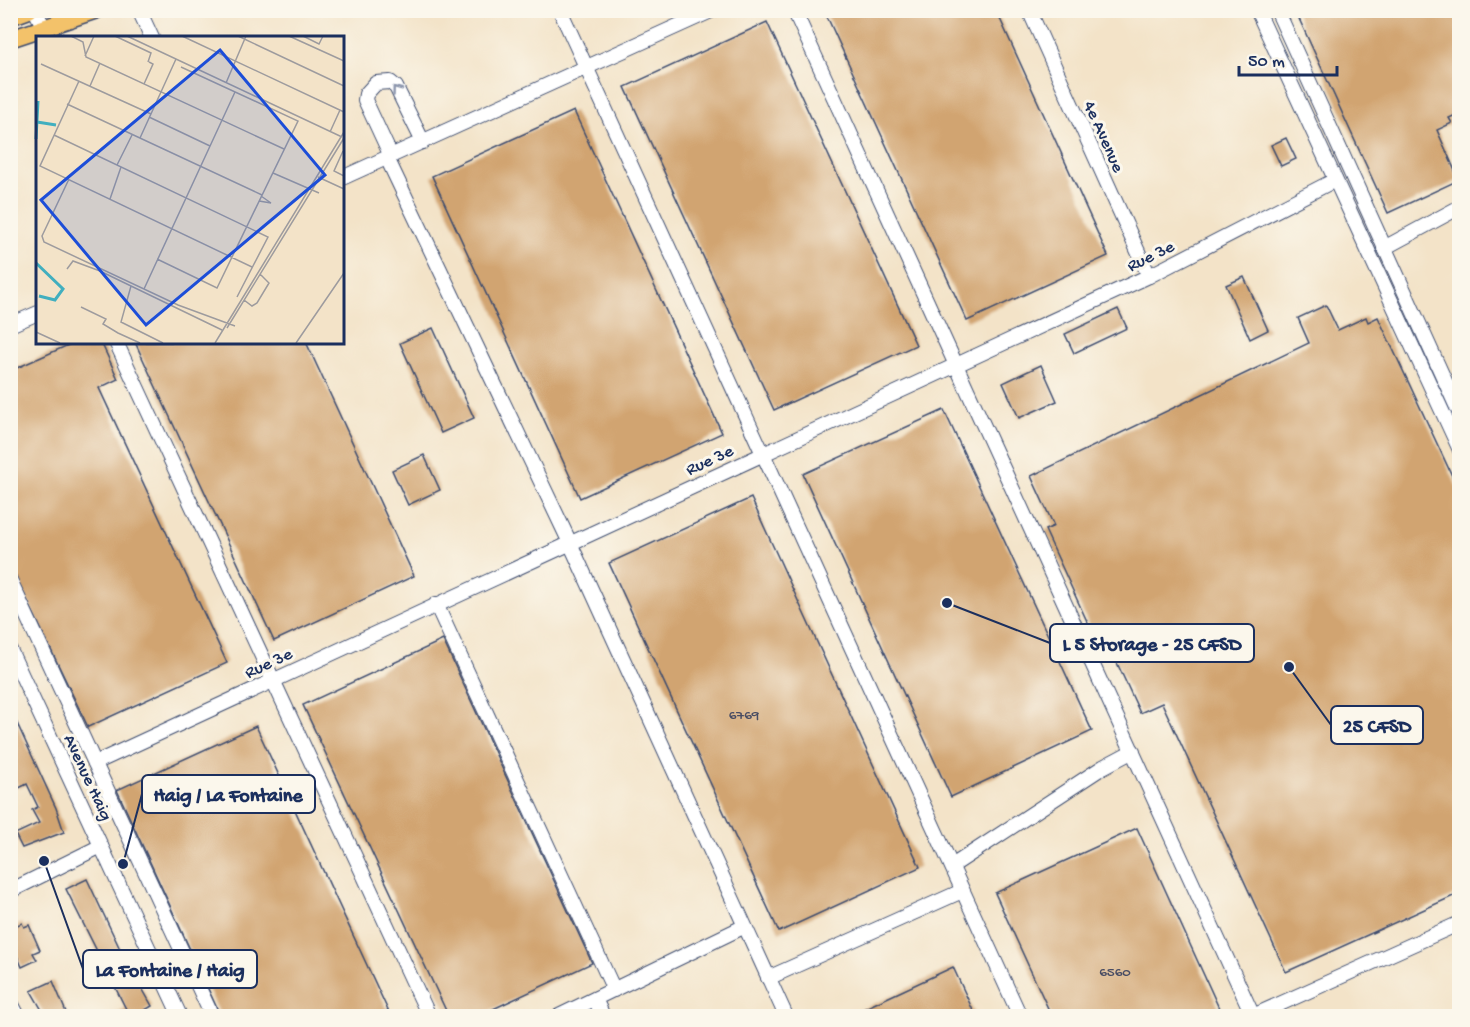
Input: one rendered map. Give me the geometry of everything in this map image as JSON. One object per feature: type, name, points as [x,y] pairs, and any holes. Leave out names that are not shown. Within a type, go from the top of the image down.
[{"type":"main road","points":[[10,17],[29,10]]},
{"type":"main road","points":[[10,39],[98,10]]},
{"type":"street","points":[[35,10],[44,28]]},
{"type":"street","points":[[139,10],[151,36]]},
{"type":"street","points":[[560,10],[1020,1017]]},
{"type":"street","points":[[344,177],[713,10]]},
{"type":"street","points":[[794,10],[1253,1017],[1460,924]]},
{"type":"street","name":"4e Avenue","points":[[1029,10],[1149,276]]},
{"type":"street","points":[[1257,10],[1460,450]]},
{"type":"street","points":[[1276,10],[1460,414]]},
{"type":"street","points":[[423,142],[396,87],[390,82],[376,83],[370,88],[365,100],[389,157],[570,543],[743,927],[786,1017]]},
{"type":"street","name":"Rue 3e","points":[[95,764],[274,679],[1149,276],[1335,180]]},
{"type":"street","points":[[1384,248],[1460,207]]},
{"type":"street","points":[[10,325],[36,314]]},
{"type":"street","points":[[117,344],[429,1017]]},
{"type":"street","points":[[10,580],[212,1017]]},
{"type":"street","points":[[436,604],[614,990]]},
{"type":"street","name":"Avenue Haig","points":[[10,650],[180,1017]]},
{"type":"street","points":[[952,866],[1103,767],[1133,751]]},
{"type":"street","points":[[10,891],[101,846]]},
{"type":"street","points":[[768,978],[962,891]]},
{"type":"street","points":[[559,1017],[743,927]]},
{"type":"street","points":[[595,999],[603,1017]]},
{"type":"street","points":[[10,1001],[18,1017]]},
{"type":"building","points":[[824,10],[996,10],[1108,256],[967,321]]},
{"type":"building","points":[[1295,10],[1460,10],[1460,113],[1449,118],[1452,123],[1437,130],[1459,180],[1388,213]]},
{"type":"building","points":[[767,22],[916,345],[774,410],[625,87]]},
{"type":"building","points":[[574,111],[722,433],[580,498],[432,176]]},
{"type":"building","points":[[1286,138],[1296,159],[1281,166],[1271,145]]},
{"type":"building","points":[[1244,277],[1268,330],[1250,339],[1226,285]]},
{"type":"building","points":[[1326,305],[1338,330],[1366,317],[1368,322],[1378,317],[1460,493],[1460,893],[1286,972],[1162,703],[1140,713],[1101,628],[1092,632],[1045,530],[1054,526],[1031,476],[1309,343],[1298,318]]},
{"type":"building","points":[[1118,309],[1127,328],[1074,353],[1065,334]]},
{"type":"building","points":[[433,328],[474,418],[441,433],[400,343]]},
{"type":"building","points":[[71,344],[102,344],[118,379],[99,388],[227,663],[88,727],[10,564],[10,371]]},
{"type":"building","points":[[136,344],[307,344],[414,576],[274,641]]},
{"type":"building","points":[[1041,365],[1057,401],[1019,418],[1003,383]]},
{"type":"building","points":[[944,410],[1092,731],[951,797],[803,474]]},
{"type":"building","points":[[424,455],[440,490],[408,505],[392,470]]},
{"type":"building","points":[[751,498],[920,867],[779,932],[609,563]]},
{"type":"building","points":[[443,640],[592,963],[476,1017],[449,1017],[303,705]]},
{"type":"building","points":[[10,708],[56,808],[64,832],[22,848],[15,834],[39,823],[32,810],[38,807],[27,784],[19,788],[10,771]]},
{"type":"building","points":[[256,726],[391,1017],[221,1017],[117,790]]},
{"type":"building","points":[[1137,828],[1223,1017],[1052,1017],[995,893]]},
{"type":"building","points":[[87,879],[120,949],[152,1006],[145,1010],[148,1017],[110,1017],[126,1009],[66,889]]},
{"type":"building","points":[[22,923],[24,927],[29,925],[40,950],[33,953],[37,960],[22,967],[10,939],[10,928]]},
{"type":"building","points":[[953,967],[976,1017],[846,1017]]},
{"type":"building","points":[[53,981],[68,1017],[46,1017],[31,991]]},
{"type":"place","name":"L 5 Storage - 25 CFSD","points":[[947,603]]},
{"type":"place","name":"25 CFSD","points":[[1289,667]]},
{"type":"place","name":"La Fontaine / Haig","points":[[44,861]]},
{"type":"place","name":"Haig / La Fontaine","points":[[123,864]]}]
